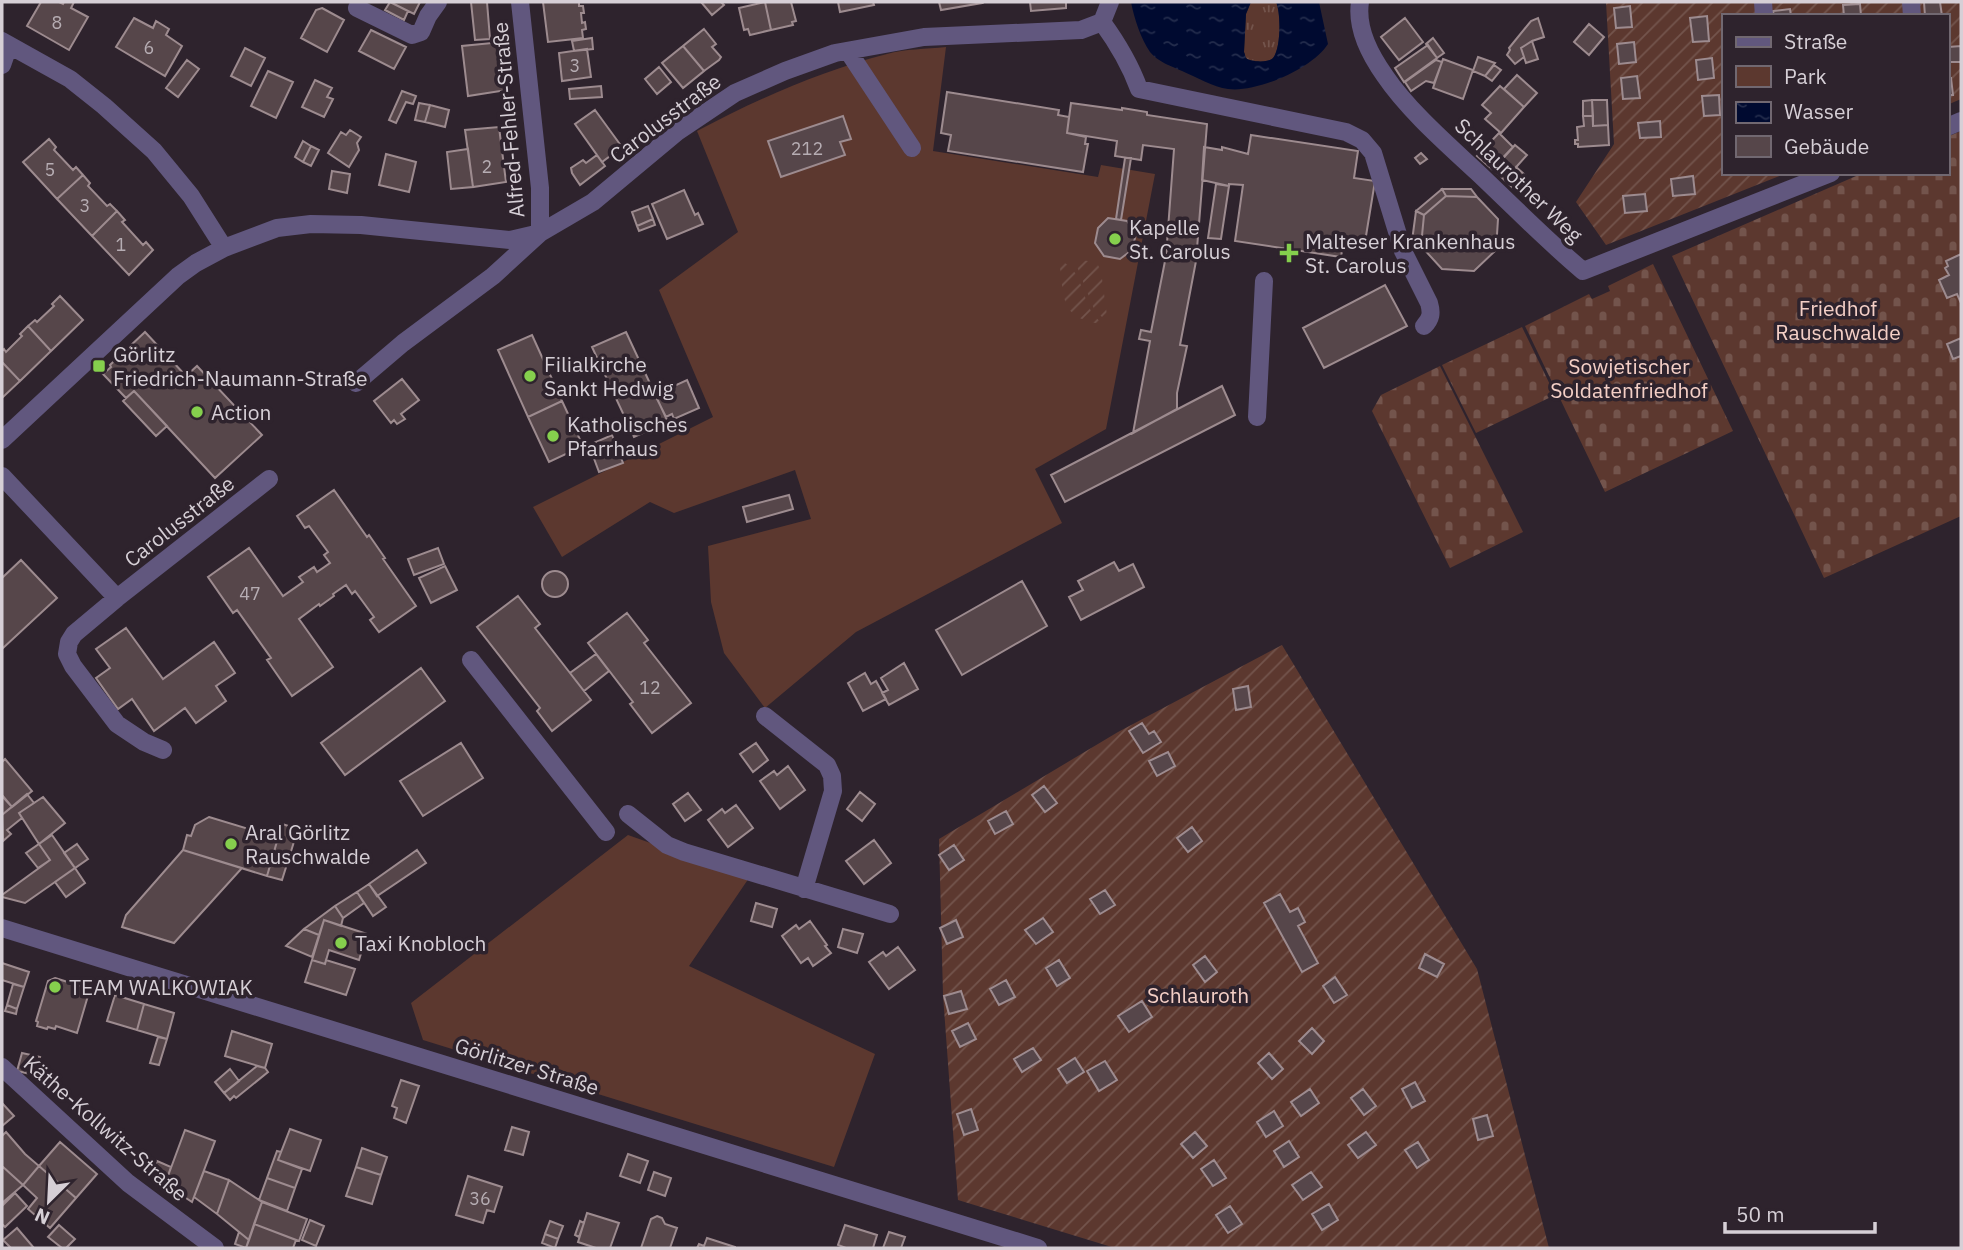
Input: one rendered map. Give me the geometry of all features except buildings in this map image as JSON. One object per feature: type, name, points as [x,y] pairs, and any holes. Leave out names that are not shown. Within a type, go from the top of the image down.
[{"type":"street","points":[[357,8],[412,35],[421,32],[438,2]]},
{"type":"street","name":"Alfred-Fehler-Straße","points":[[520,2],[540,188],[540,233]]},
{"type":"street","points":[[1110,2],[1102,22],[1130,66],[1139,89],[1346,132],[1362,140],[1373,153],[1403,251],[1429,303],[1430,320],[1423,326]]},
{"type":"street","name":"Schlaurother Weg","points":[[1360,2],[1361,29],[1371,54],[1387,78],[1450,147],[1583,271],[1825,175]]},
{"type":"street","name":"Carolusstraße","points":[[356,383],[403,343],[493,276],[540,233],[593,202],[677,132],[735,93],[785,71],[848,51],[924,37],[1081,30],[1102,22]]},
{"type":"street","points":[[2,65],[6,43],[70,79],[104,106],[154,151],[191,196],[224,248]]},
{"type":"street","points":[[848,51],[912,148]]},
{"type":"street","points":[[2,440],[178,276],[224,248],[276,228],[312,225],[360,225],[510,240],[540,233]]},
{"type":"street","points":[[1256,417],[1264,281]]},
{"type":"street","name":"Carolusstraße","points":[[2,476],[117,598]]},
{"type":"street","name":"Carolusstraße","points":[[163,750],[144,742],[117,724],[73,666],[67,654],[69,642],[74,634],[117,598],[269,478]]},
{"type":"street","points":[[471,660],[606,832]]},
{"type":"street","points":[[765,716],[827,765],[832,776],[833,791],[804,888]]},
{"type":"street","points":[[628,814],[667,845],[684,852],[890,914]]},
{"type":"street","name":"Görlitzer Straße","points":[[2,928],[1038,1248]]},
{"type":"street","name":"Käthe-Kollwitz-Straße","points":[[2,1067],[128,1183],[215,1248]]},
{"type":"green space","points":[[1251,2],[1276,2],[1278,7],[1278,47],[1273,58],[1268,61],[1248,59],[1244,52],[1246,14]]},
{"type":"green space","points":[[1606,2],[1961,2],[1961,99],[1949,104],[1949,14],[1722,14],[1722,175],[1782,175],[1606,245],[1576,202],[1614,144]]},
{"type":"green space","points":[[946,47],[933,151],[1098,177],[1101,165],[1155,174],[1106,429],[1035,469],[1062,523],[856,632],[765,708],[724,653],[711,602],[708,546],[811,519],[795,470],[674,513],[650,502],[562,557],[533,507],[713,417],[659,290],[738,232],[697,131],[814,77],[894,52]]},
{"type":"green space","name":"Friedhof Rauschwalde","points":[[1961,131],[1961,516],[1824,578],[1672,256],[1858,175],[1949,175],[1949,136]]},
{"type":"green space","points":[[1074,259],[1098,265],[1108,323],[1094,309]]},
{"type":"green space","points":[[1059,261],[1072,268],[1091,311],[1102,324],[1078,317],[1066,304]]},
{"type":"green space","name":"Sowjetischer Soldatenfriedhof","points":[[1653,264],[1733,431],[1605,492],[1525,326],[1589,294],[1592,299],[1610,291],[1608,286]]},
{"type":"green space","points":[[1522,327],[1555,395],[1476,433],[1442,365]]},
{"type":"green space","points":[[1440,366],[1523,532],[1450,568],[1372,411],[1381,395]]},
{"type":"green space","name":"Schlauroth","points":[[1282,645],[1477,969],[1549,1248],[1115,1248],[958,1200],[943,995],[939,839],[1118,732]]},
{"type":"green space","points":[[628,835],[749,878],[689,966],[875,1054],[834,1167],[423,1040],[411,1003]]},
{"type":"water","points":[[1131,2],[1251,2],[1246,14],[1244,52],[1248,59],[1268,61],[1273,58],[1278,47],[1279,22],[1276,2],[1319,2],[1328,44],[1310,62],[1268,83],[1240,89],[1222,88],[1169,65],[1153,55],[1141,35]]},
{"type":"place","name":"Kapelle St. Carolus","points":[[1115,239]]},
{"type":"place","name":"Malteser Krankenhaus St. Carolus","points":[[1289,253]]},
{"type":"place","name":"Görlitz Friedrich-Naumann-Straße","points":[[99,366]]},
{"type":"place","name":"Filialkirche Sankt Hedwig","points":[[530,376]]},
{"type":"place","name":"Action","points":[[197,412]]},
{"type":"place","name":"Katholisches Pfarrhaus","points":[[553,436]]},
{"type":"place","name":"Aral Görlitz Rauschwalde","points":[[231,844]]},
{"type":"place","name":"Taxi Knobloch","points":[[341,943]]},
{"type":"place","name":"TEAM WALKOWIAK","points":[[55,987]]}]
